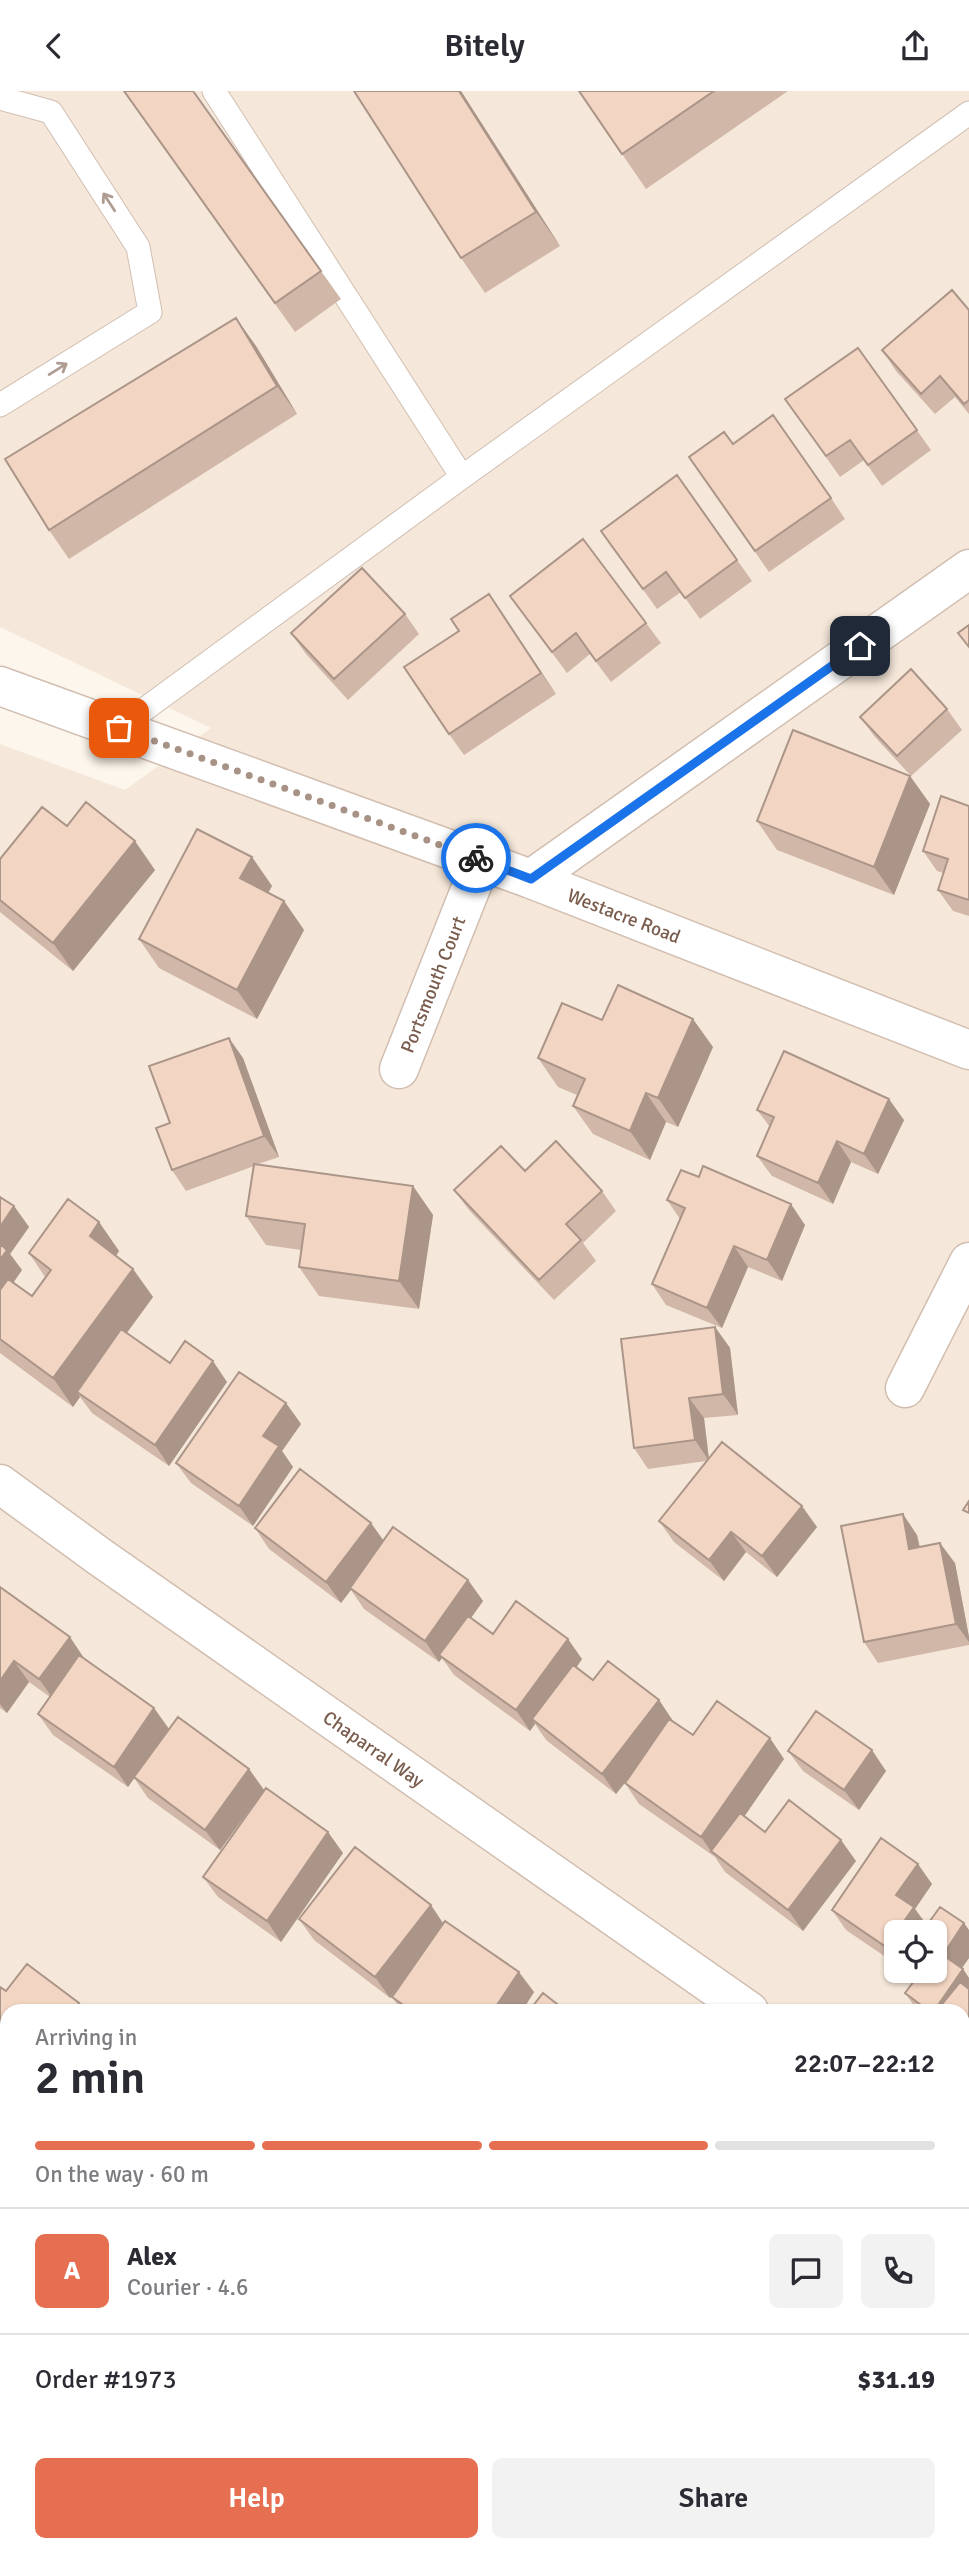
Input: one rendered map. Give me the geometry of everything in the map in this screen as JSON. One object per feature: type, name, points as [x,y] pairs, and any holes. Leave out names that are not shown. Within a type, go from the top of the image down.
[{"type":"street","points":[[531,879],[969,569]]},
{"type":"street","name":"Westacre Road","points":[[0,685],[482,860],[969,1050]]},
{"type":"street","name":"Portsmouth Court","points":[[399,1069],[482,860]]},
{"type":"street","points":[[905,1388],[969,1262]]},
{"type":"street","name":"Chaparral Way","points":[[0,1484],[111,1565],[739,2004]]},
{"type":"lane","points":[[214,91],[461,477]]},
{"type":"lane","points":[[0,98],[51,111],[138,247],[150,312],[0,405]]},
{"type":"lane","points":[[119,728],[461,477],[969,113]]},
{"type":"shaded area","points":[[0,91],[969,91],[969,2004],[0,2004],[0,744],[125,790],[211,728],[0,627]]},
{"type":"building","points":[[124,91],[193,91],[321,271],[275,303]]},
{"type":"building","points":[[354,91],[459,91],[536,212],[461,258]]},
{"type":"building","points":[[579,91],[714,91],[622,154]]},
{"type":"building","points":[[952,290],[969,310],[969,400],[964,404],[940,376],[921,394],[882,350]]},
{"type":"building","points":[[236,318],[277,386],[49,530],[5,459]]},
{"type":"building","points":[[858,348],[917,430],[868,465],[850,440],[826,456],[785,399]]},
{"type":"building","points":[[773,415],[831,498],[755,551],[689,457],[724,432],[733,444]]},
{"type":"building","points":[[677,475],[737,560],[685,598],[666,572],[643,589],[601,531]]},
{"type":"building","points":[[583,539],[646,623],[596,661],[576,633],[552,652],[510,596]]},
{"type":"building","points":[[362,568],[405,614],[334,679],[291,633]]},
{"type":"building","points":[[489,594],[541,673],[449,734],[404,667],[459,631],[451,619]]},
{"type":"building","points":[[969,625],[969,647],[958,633]]},
{"type":"building","points":[[911,669],[947,709],[897,756],[860,717]]},
{"type":"building","points":[[793,730],[910,776],[874,867],[757,821]]},
{"type":"building","points":[[941,796],[969,806],[969,900],[938,890],[948,859],[923,851]]},
{"type":"building","points":[[86,802],[135,841],[53,943],[0,900],[0,859],[42,807],[67,826]]},
{"type":"building","points":[[197,829],[252,857],[240,878],[284,901],[237,990],[139,939]]},
{"type":"building","points":[[618,985],[693,1019],[658,1098],[646,1093],[630,1131],[573,1106],[585,1079],[538,1058],[562,1003],[602,1020]]},
{"type":"building","points":[[229,1038],[264,1136],[172,1170],[156,1128],[170,1123],[149,1066]]},
{"type":"building","points":[[784,1051],[889,1099],[864,1154],[837,1141],[818,1183],[757,1156],[774,1117],[757,1110]]},
{"type":"building","points":[[556,1141],[602,1191],[566,1224],[581,1240],[539,1280],[454,1190],[501,1146],[525,1171]]},
{"type":"building","points":[[254,1164],[413,1186],[399,1281],[299,1267],[305,1224],[246,1216]]},
{"type":"building","points":[[703,1166],[791,1204],[767,1260],[734,1246],[707,1308],[652,1284],[685,1208],[667,1200],[681,1170],[699,1177]]},
{"type":"building","points":[[0,1197],[14,1206],[0,1227]]},
{"type":"building","points":[[68,1199],[99,1222],[90,1236],[133,1269],[53,1378],[0,1339],[0,1290],[8,1279],[32,1296],[51,1270],[29,1253]]},
{"type":"building","points":[[0,1244],[7,1250],[0,1260]]},
{"type":"building","points":[[715,1327],[723,1394],[689,1398],[695,1440],[634,1448],[621,1339]]},
{"type":"building","points":[[121,1329],[170,1363],[185,1341],[213,1361],[155,1445],[77,1392]]},
{"type":"building","points":[[239,1372],[286,1403],[263,1436],[279,1446],[239,1506],[176,1463]]},
{"type":"building","points":[[722,1442],[802,1506],[762,1556],[731,1532],[709,1560],[659,1521]]},
{"type":"building","points":[[300,1469],[371,1523],[326,1582],[255,1528]]},
{"type":"building","points":[[969,1501],[969,1513],[963,1510]]},
{"type":"building","points":[[903,1514],[909,1549],[940,1543],[956,1624],[864,1642],[841,1526]]},
{"type":"building","points":[[393,1527],[468,1580],[425,1641],[350,1588]]},
{"type":"building","points":[[0,1587],[70,1637],[39,1679],[14,1661],[0,1681]]},
{"type":"building","points":[[516,1601],[568,1639],[516,1710],[439,1655],[468,1616],[493,1634]]},
{"type":"building","points":[[79,1655],[154,1708],[114,1767],[38,1714]]},
{"type":"building","points":[[608,1661],[659,1700],[602,1774],[532,1719],[573,1665],[593,1680]]},
{"type":"building","points":[[717,1701],[770,1738],[701,1837],[625,1783],[669,1719],[693,1735]]},
{"type":"building","points":[[816,1711],[872,1750],[844,1790],[788,1751]]},
{"type":"building","points":[[178,1717],[249,1769],[205,1830],[134,1777]]},
{"type":"building","points":[[266,1788],[328,1832],[267,1921],[203,1877]]},
{"type":"building","points":[[789,1800],[841,1840],[788,1910],[711,1851],[740,1813],[765,1832]]},
{"type":"building","points":[[881,1838],[918,1864],[896,1895],[914,1907],[905,1920],[884,1920],[884,1946],[832,1910]]},
{"type":"building","points":[[355,1847],[431,1905],[375,1977],[299,1919]]},
{"type":"building","points":[[940,1907],[964,1923],[947,1949],[947,1920],[931,1920]]},
{"type":"building","points":[[445,1921],[519,1972],[498,2004],[402,2004],[392,1997]]},
{"type":"building","points":[[947,1958],[963,1969],[939,2004],[920,2004],[905,1993],[912,1983],[947,1983]]},
{"type":"building","points":[[27,1964],[79,2003],[0,2004],[0,1987],[6,1991]]},
{"type":"building","points":[[960,1982],[969,1989],[969,2004],[942,2004]]},
{"type":"building","points":[[543,1993],[557,2004],[534,2004]]},
{"type":"way so far","points":[[119,728],[476,858]]},
{"type":"route","points":[[476,858],[531,879],[860,646]]}]
